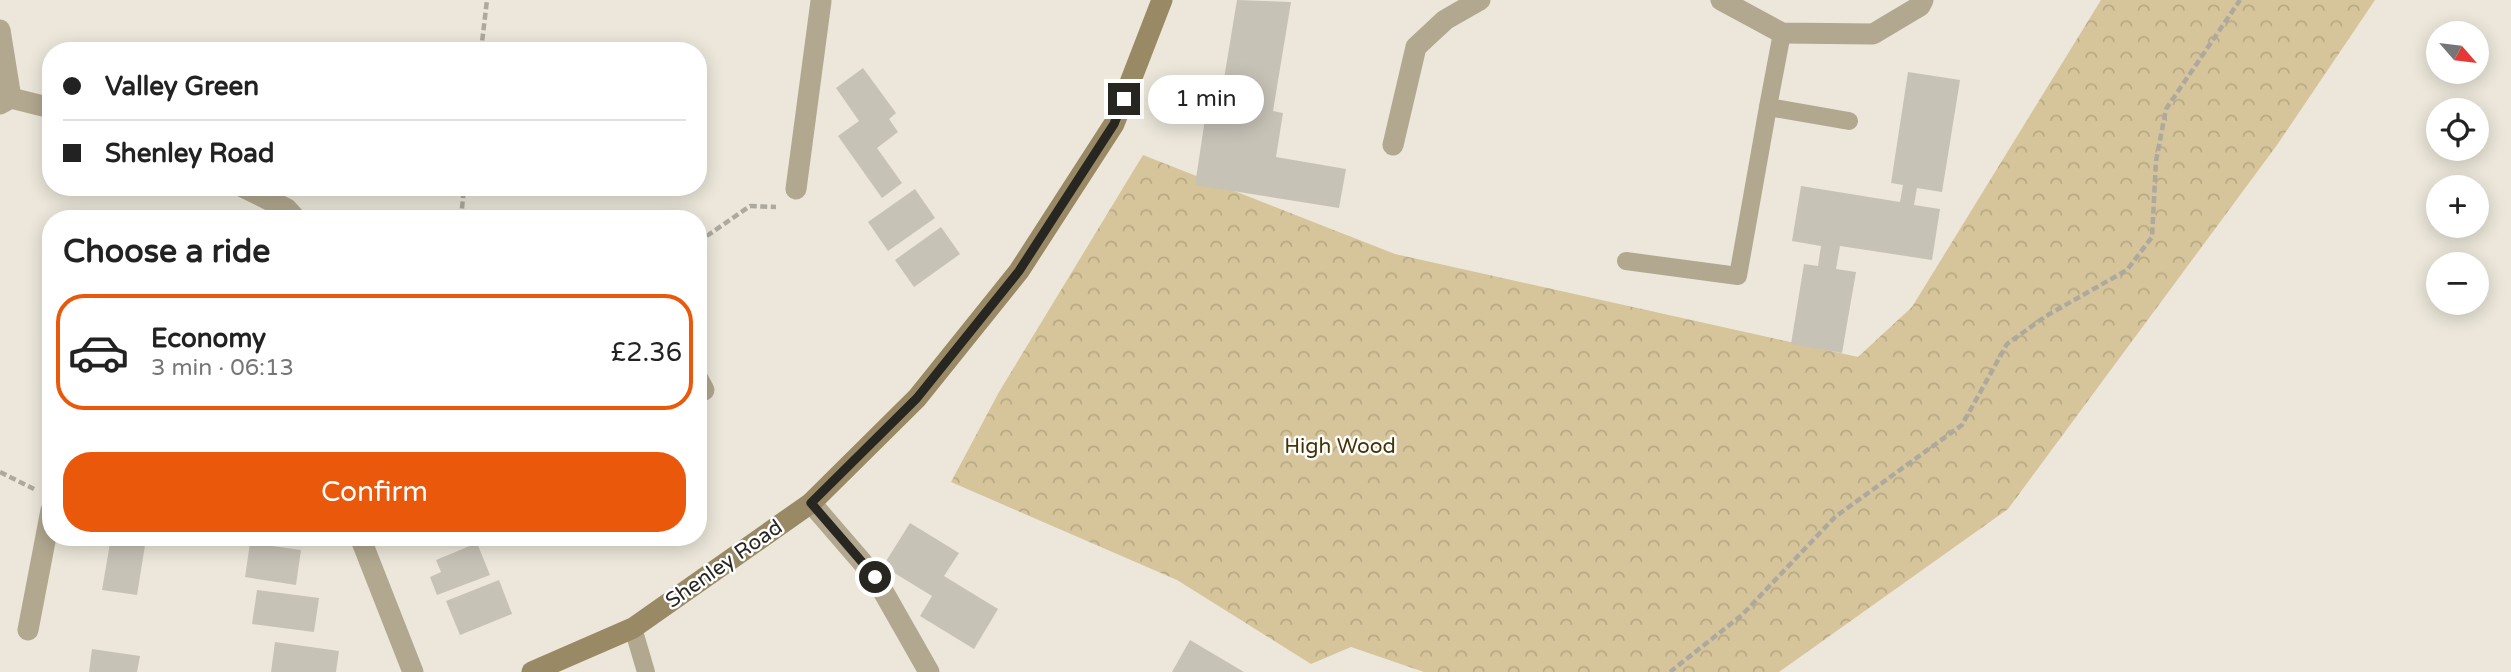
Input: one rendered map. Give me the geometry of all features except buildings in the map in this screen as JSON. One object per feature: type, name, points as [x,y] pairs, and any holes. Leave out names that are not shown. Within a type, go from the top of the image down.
[{"type":"street","points":[[796,188],[820,0],[827,0]]},
{"type":"street","name":"Shenley Road","points":[[532,672],[633,628],[811,503],[917,398],[1019,271],[1114,124],[1161,0]]},
{"type":"street","points":[[1393,145],[1416,47],[1445,20],[1480,0]]},
{"type":"street","points":[[1721,0],[1782,33],[1872,34],[1920,6],[1923,0]]},
{"type":"street","points":[[0,30],[6,101],[42,107]]},
{"type":"street","points":[[261,196],[288,210]]},
{"type":"street","points":[[811,503],[875,577],[929,672]]},
{"type":"street","points":[[28,631],[42,530]]},
{"type":"street","points":[[364,546],[413,672]]},
{"type":"lane","points":[[1626,261],[1738,276],[1782,33]]},
{"type":"lane","points":[[1768,107],[1849,121]]},
{"type":"lane","points":[[633,628],[646,672]]},
{"type":"path","points":[[482,42],[487,0]]},
{"type":"path","points":[[1670,672],[1742,615],[1835,517],[1962,425],[2007,344],[2046,316],[2127,270],[2152,237],[2157,161],[2166,108],[2239,0]]},
{"type":"path","points":[[707,236],[750,206],[775,209],[796,188]]},
{"type":"path","points":[[0,472],[42,498]]},
{"type":"green space","name":"High Wood","points":[[2101,0],[2375,0],[2277,145],[2008,509],[1779,672],[1424,672],[1351,647],[1311,664],[1177,580],[951,482],[999,392],[1143,155],[1395,254],[1858,357],[1912,307]]},
{"type":"route","points":[[875,577],[811,503],[917,398],[1019,271],[1114,124],[1124,99]]}]
